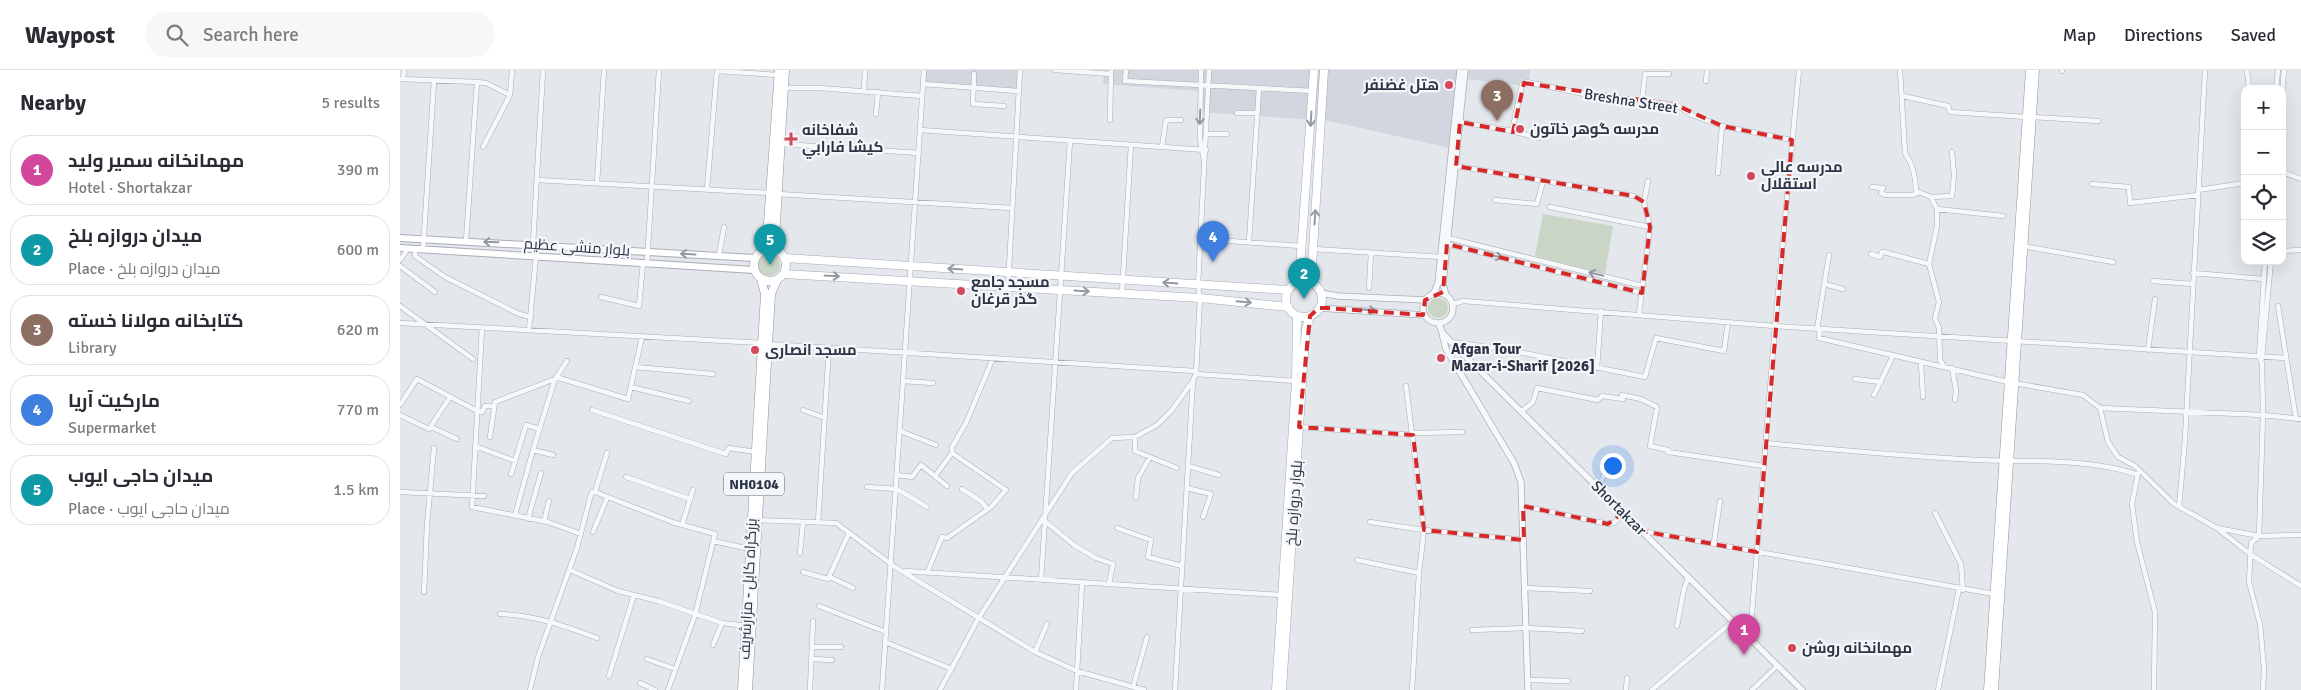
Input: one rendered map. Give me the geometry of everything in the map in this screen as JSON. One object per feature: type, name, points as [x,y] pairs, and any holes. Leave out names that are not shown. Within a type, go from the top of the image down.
[{"type":"main road","points":[[1299,282],[1314,70]]},
{"type":"main road","points":[[1311,283],[1324,70]]},
{"type":"main road","points":[[1994,690],[2010,383],[2023,246],[2030,117],[2030,70]]},
{"type":"main road","points":[[2014,340],[2035,70]]},
{"type":"main road","points":[[754,270],[754,258],[762,250],[768,237],[782,144],[784,88],[781,72]]},
{"type":"main road","points":[[761,279],[766,281],[777,280],[784,274],[786,266],[775,239],[775,193],[781,72]]},
{"type":"main road","name":"بلوار منشی عظیم","points":[[400,238],[534,244],[754,258]]},
{"type":"main road","name":"بلوار منشی عظیم","points":[[400,248],[754,270]]},
{"type":"main road","points":[[762,250],[771,248],[782,255],[910,266],[1288,290],[1299,282],[1311,283],[1320,292],[1319,308],[1310,316],[1297,316],[1288,307],[1286,298],[1288,290]]},
{"type":"main road","name":"NH0104","points":[[754,270],[761,279]]},
{"type":"main road","points":[[784,274],[1200,298],[1288,307]]},
{"type":"main road","name":"بزرگراه کابل - مزارشریف","points":[[742,690],[758,520],[765,344],[765,294],[761,279]]},
{"type":"main road","name":"بزرگراه کابل - مزارشریف","points":[[748,690],[750,549],[756,452],[771,294],[777,280]]},
{"type":"main road","name":"بلوار دروازه بلخ","points":[[1276,690],[1296,381],[1297,316]]},
{"type":"main road","name":"بلوار دروازه بلخ","points":[[1282,690],[1306,329],[1310,316]]},
{"type":"main road","points":[[1988,690],[2006,459]]},
{"type":"street","points":[[404,70],[401,79],[486,83],[510,95]]},
{"type":"street","points":[[483,147],[510,95],[512,70]]},
{"type":"street","points":[[529,330],[536,256],[534,244],[543,70]]},
{"type":"street","points":[[597,183],[604,70]]},
{"type":"street","points":[[601,297],[639,306],[648,252],[659,70]]},
{"type":"street","points":[[707,189],[717,70],[781,72]]},
{"type":"street","points":[[864,70],[864,91]]},
{"type":"street","points":[[882,690],[924,70]]},
{"type":"street","points":[[1008,286],[1020,70]]},
{"type":"street","points":[[1055,70],[1111,72],[1110,120]]},
{"type":"street","points":[[1126,70],[1125,81],[1313,91]]},
{"type":"street","points":[[1175,690],[1193,380],[1200,298],[1198,284],[1205,163],[1203,150],[1202,70]]},
{"type":"street","points":[[1203,150],[1207,134],[1209,70]]},
{"type":"street","points":[[1460,70],[1438,283],[1434,293],[1425,300],[1423,305],[1424,315],[1428,320],[1440,324],[1451,317],[1453,304],[1446,295],[1443,284],[1466,70]]},
{"type":"street","points":[[1706,81],[1707,70]]},
{"type":"street","points":[[1750,638],[1775,326],[1799,70]]},
{"type":"street","points":[[1900,70],[1903,96],[1903,144],[1916,176],[1917,193]]},
{"type":"street","points":[[2179,507],[2205,70]]},
{"type":"street","points":[[2247,70],[2249,85]]},
{"type":"street","points":[[2276,85],[2278,70]]},
{"type":"street","points":[[2283,85],[2284,70]]},
{"type":"street","points":[[974,74],[973,104],[1004,106]]},
{"type":"street","points":[[1642,100],[1645,74],[1670,74]]},
{"type":"street","points":[[423,250],[434,81]]},
{"type":"street","points":[[466,241],[477,82]]},
{"type":"street","name":"Breshna Street","points":[[1512,131],[1524,83],[1584,94],[1676,105],[1682,107],[1692,116],[1722,126],[1792,140]]},
{"type":"street","points":[[923,84],[1019,91]]},
{"type":"street","points":[[784,88],[864,91],[922,96]]},
{"type":"street","points":[[1249,242],[1259,88]]},
{"type":"street","points":[[876,114],[878,92]]},
{"type":"street","points":[[1903,96],[1948,106],[1950,112],[2098,121]]},
{"type":"street","points":[[1237,113],[1257,114]]},
{"type":"street","points":[[1162,147],[1166,120],[1181,120]]},
{"type":"street","points":[[1460,122],[1512,131],[1539,138]]},
{"type":"street","points":[[1718,173],[1722,126]]},
{"type":"street","points":[[920,130],[1203,150]]},
{"type":"street","points":[[1207,134],[1227,134]]},
{"type":"street","points":[[1041,580],[1057,361],[1070,141]]},
{"type":"street","points":[[782,144],[919,153]]},
{"type":"street","points":[[1122,294],[1131,145]]},
{"type":"street","points":[[1872,187],[1883,188],[1882,193],[1885,195],[1913,195],[1917,193],[1931,197],[1952,196],[1952,152]]},
{"type":"street","points":[[1456,166],[1634,196],[1644,202]]},
{"type":"street","points":[[2286,173],[2301,179]]},
{"type":"street","points":[[537,180],[1012,208]]},
{"type":"street","points":[[1495,200],[1537,204],[1543,181]]},
{"type":"street","points":[[1639,314],[1650,227],[1644,202],[1648,181]]},
{"type":"street","points":[[2092,184],[2128,187],[2130,204],[2241,184]]},
{"type":"street","points":[[1931,197],[1937,209],[1937,226],[1929,264],[1940,302],[1936,318],[1940,360],[1944,366]]},
{"type":"street","points":[[1550,207],[1650,227]]},
{"type":"street","points":[[1937,209],[2003,216]]},
{"type":"street","points":[[719,255],[724,227]]},
{"type":"street","points":[[1200,239],[1303,246]]},
{"type":"street","points":[[1448,241],[1643,286]]},
{"type":"street","points":[[1448,241],[1642,293]]},
{"type":"street","points":[[2023,246],[2113,262]]},
{"type":"street","points":[[400,260],[412,249],[415,256],[445,277],[519,314],[531,317]]},
{"type":"street","points":[[1313,249],[1441,257]]},
{"type":"street","points":[[2286,251],[2301,250]]},
{"type":"street","points":[[1871,254],[1880,257],[1882,252],[1884,252],[1929,264]]},
{"type":"street","points":[[1369,288],[1371,253]]},
{"type":"street","points":[[1829,254],[1819,338],[2010,383],[2083,395],[2100,408],[2263,415],[2299,419],[2286,358],[2278,306]]},
{"type":"street","points":[[2263,690],[2264,669],[2260,624],[2249,582],[2251,543],[2259,536],[2263,415],[2261,357],[2265,265]]},
{"type":"street","points":[[2261,357],[2271,265]]},
{"type":"street","points":[[400,266],[436,292]]},
{"type":"street","points":[[2193,273],[2264,279]]},
{"type":"street","points":[[2153,281],[2193,284]]},
{"type":"street","points":[[1824,284],[1843,289]]},
{"type":"street","points":[[1320,292],[1338,296],[1425,300]]},
{"type":"street","points":[[1434,293],[1446,295]]},
{"type":"street","points":[[1337,309],[1332,302],[1338,296]]},
{"type":"street","points":[[2148,350],[2155,299]]},
{"type":"street","points":[[1405,312],[1410,306],[1407,300]]},
{"type":"street","points":[[1453,304],[1463,301],[1775,326],[2286,358]]},
{"type":"street","points":[[400,306],[422,324],[430,326],[473,359]]},
{"type":"street","points":[[1319,308],[1405,312],[1424,315]]},
{"type":"street","points":[[1597,368],[1601,311]]},
{"type":"street","points":[[1451,342],[1504,349],[1646,377],[1656,338],[1724,351],[1728,322]]},
{"type":"street","points":[[400,324],[1057,361],[1296,381]]},
{"type":"street","name":"Shortakzar","points":[[1440,324],[1442,332],[1451,342],[1624,512],[1750,638],[1796,687],[1802,690]]},
{"type":"street","points":[[482,328],[472,507],[544,521],[581,534]]},
{"type":"street","points":[[1442,332],[1446,349],[1514,464],[1521,482],[1528,690]]},
{"type":"street","points":[[490,437],[495,402],[555,379],[559,378],[628,399],[642,337]]},
{"type":"street","points":[[818,522],[829,348]]},
{"type":"street","points":[[1874,395],[1893,356]]},
{"type":"street","points":[[935,476],[952,453],[952,446],[966,423],[993,358]]},
{"type":"street","points":[[515,515],[555,379],[567,361]]},
{"type":"street","points":[[1921,363],[1923,397]]},
{"type":"street","points":[[635,367],[713,374]]},
{"type":"street","points":[[1952,368],[1956,390],[1955,400]]},
{"type":"street","points":[[400,405],[417,379],[477,411],[482,412],[485,406],[494,406]]},
{"type":"street","points":[[1855,379],[1881,382]]},
{"type":"street","points":[[940,690],[978,620],[1072,473],[1112,438],[1135,437],[1157,425],[1172,410],[1193,380]]},
{"type":"street","points":[[903,381],[933,383]]},
{"type":"street","points":[[1406,386],[1424,530],[1419,574],[1412,690]]},
{"type":"street","points":[[631,387],[689,402]]},
{"type":"street","points":[[1522,411],[1533,402],[1537,388],[1598,400],[1602,396],[1622,399],[1622,395],[1641,399],[1657,407],[1650,446],[1668,450],[1668,452],[1764,466]]},
{"type":"street","points":[[431,428],[450,398]]},
{"type":"street","points":[[2100,408],[2108,442],[2118,457],[2179,507],[2217,528],[2250,554],[2301,586]]},
{"type":"street","points":[[592,410],[726,454],[729,448],[756,452]]},
{"type":"street","points":[[803,410],[825,418]]},
{"type":"street","points":[[400,415],[429,429],[431,428],[457,439]]},
{"type":"street","points":[[511,474],[526,425],[540,428]]},
{"type":"street","points":[[1299,427],[1413,434],[1462,432]]},
{"type":"street","points":[[900,431],[936,445]]},
{"type":"street","points":[[1135,437],[1135,451],[1177,468]]},
{"type":"street","points":[[1766,443],[1883,455],[2006,459],[2115,467],[2138,472]]},
{"type":"street","points":[[475,446],[515,461]]},
{"type":"street","points":[[424,592],[434,448]]},
{"type":"street","points":[[533,450],[553,455]]},
{"type":"street","points":[[530,690],[538,657],[570,570],[592,492],[595,492],[607,453]]},
{"type":"street","points":[[927,573],[942,537],[947,538],[991,508],[1006,490],[952,453]]},
{"type":"street","points":[[1136,498],[1138,478],[1150,457]]},
{"type":"street","points":[[897,475],[912,477],[921,465],[947,486]]},
{"type":"street","points":[[1188,466],[1219,475]]},
{"type":"street","points":[[1599,488],[1606,469]]},
{"type":"street","points":[[2138,472],[2132,504],[2137,542],[2155,612],[2154,690]]},
{"type":"street","points":[[528,519],[541,473]]},
{"type":"street","points":[[626,478],[690,499]]},
{"type":"street","points":[[867,487],[896,489],[927,507]]},
{"type":"street","points":[[1187,488],[1211,494],[1203,517]]},
{"type":"street","points":[[962,489],[982,502],[987,509]]},
{"type":"street","points":[[682,525],[693,490]]},
{"type":"street","points":[[400,492],[484,496]]},
{"type":"street","points":[[595,492],[682,525],[715,534],[695,615],[668,690]]},
{"type":"street","points":[[592,532],[607,498]]},
{"type":"street","points":[[544,521],[549,501]]},
{"type":"street","points":[[1714,542],[1720,501]]},
{"type":"street","points":[[1523,506],[1608,524],[1614,523],[1624,512]]},
{"type":"street","points":[[1935,513],[1961,564],[1961,589],[1938,690]]},
{"type":"street","points":[[758,520],[836,523],[891,564],[978,620],[1035,652],[1077,671],[1144,690]]},
{"type":"street","points":[[800,553],[803,522]]},
{"type":"street","points":[[1046,522],[1074,545],[1096,558],[1113,564],[1109,584]]},
{"type":"street","points":[[1370,522],[1424,530],[1524,540]]},
{"type":"street","points":[[1117,528],[1151,540],[1148,557],[1182,566]]},
{"type":"street","points":[[2217,528],[2259,536],[2301,535]]},
{"type":"street","points":[[1642,531],[1714,542],[1757,552],[1994,594]]},
{"type":"street","points":[[803,572],[826,580],[830,577],[849,533]]},
{"type":"street","points":[[713,541],[750,549]]},
{"type":"street","points":[[1357,560],[1419,574]]},
{"type":"street","points":[[570,570],[618,591],[722,623],[749,626]]},
{"type":"street","points":[[904,571],[1281,594]]},
{"type":"street","points":[[830,577],[853,588]]},
{"type":"street","points":[[1677,626],[1688,578]]},
{"type":"street","points":[[1076,690],[1082,583]]},
{"type":"street","points":[[1525,588],[1590,591]]},
{"type":"street","points":[[610,676],[634,595]]},
{"type":"street","points":[[818,606],[886,632]]},
{"type":"street","points":[[500,614],[519,615],[551,622],[597,638]]},
{"type":"street","points":[[810,690],[813,621]]},
{"type":"street","points":[[1652,690],[1733,621]]},
{"type":"street","points":[[713,645],[722,623]]},
{"type":"street","points":[[1035,652],[1047,624]]},
{"type":"street","points":[[1472,630],[1526,628],[1582,631]]},
{"type":"street","points":[[1132,687],[1147,637]]},
{"type":"street","points":[[886,642],[952,669]]},
{"type":"street","points":[[812,647],[841,647]]},
{"type":"street","points":[[647,659],[676,669]]},
{"type":"street","points":[[812,659],[832,660]]},
{"type":"street","points":[[1752,690],[1777,666]]},
{"type":"street","points":[[1626,690],[1627,678]]},
{"type":"street","points":[[1528,680],[1568,681]]},
{"type":"street","points":[[640,684],[655,690]]},
{"type":"highlighted area","points":[[1524,83],[1676,105],[1722,126],[1792,140],[1757,552],[1642,531],[1624,512],[1608,524],[1523,506],[1524,540],[1424,530],[1413,435],[1299,427],[1310,316],[1319,308],[1423,315],[1425,300],[1443,292],[1447,244],[1642,293],[1650,227],[1644,202],[1634,196],[1456,166],[1460,122],[1513,132]]},
{"type":"shaded area","points":[[924,70],[1020,70],[1019,91],[923,84]]},
{"type":"shaded area","points":[[1104,70],[1530,70],[1529,86],[1458,78],[1450,148],[1329,121],[1197,112],[1198,91],[1103,84]]},
{"type":"green space","points":[[1543,214],[1613,226],[1605,274],[1535,256]]},
{"type":"green space","points":[[769,254],[777,257],[780,265],[777,273],[769,276],[761,273],[758,265],[761,257]]},
{"type":"green space","points":[[1438,298],[1445,301],[1448,308],[1445,315],[1438,318],[1431,315],[1428,308],[1431,301]]},
{"type":"place","name":"هتل غضنفر","points":[[1449,85]]},
{"type":"place","name":"کتابخانه مولانا خسته","points":[[1497,121]]},
{"type":"place","name":"مدرسه گوهر خاتون","points":[[1520,129]]},
{"type":"place","name":"شفاخانه كيشا فارابي","points":[[791,139]]},
{"type":"place","name":"مدرسه عالی استقلال","points":[[1751,176]]},
{"type":"place","name":"مارکیت آریا","points":[[1213,262]]},
{"type":"place","name":"میدان حاجی ایوب","points":[[770,265]]},
{"type":"place","name":"مسجد جامع گذر قرغان","points":[[961,291]]},
{"type":"place","name":"میدان دروازه بلخ","points":[[1304,299]]},
{"type":"place","name":"مسجد انصاری","points":[[755,350]]},
{"type":"place","name":"Afgan Tour Mazar-i-Sharif [2026]","points":[[1441,358]]},
{"type":"place","name":"مهمانخانه روشن","points":[[1792,648]]},
{"type":"place","name":"مهمانخانه سمیر ولید","points":[[1744,655]]}]
